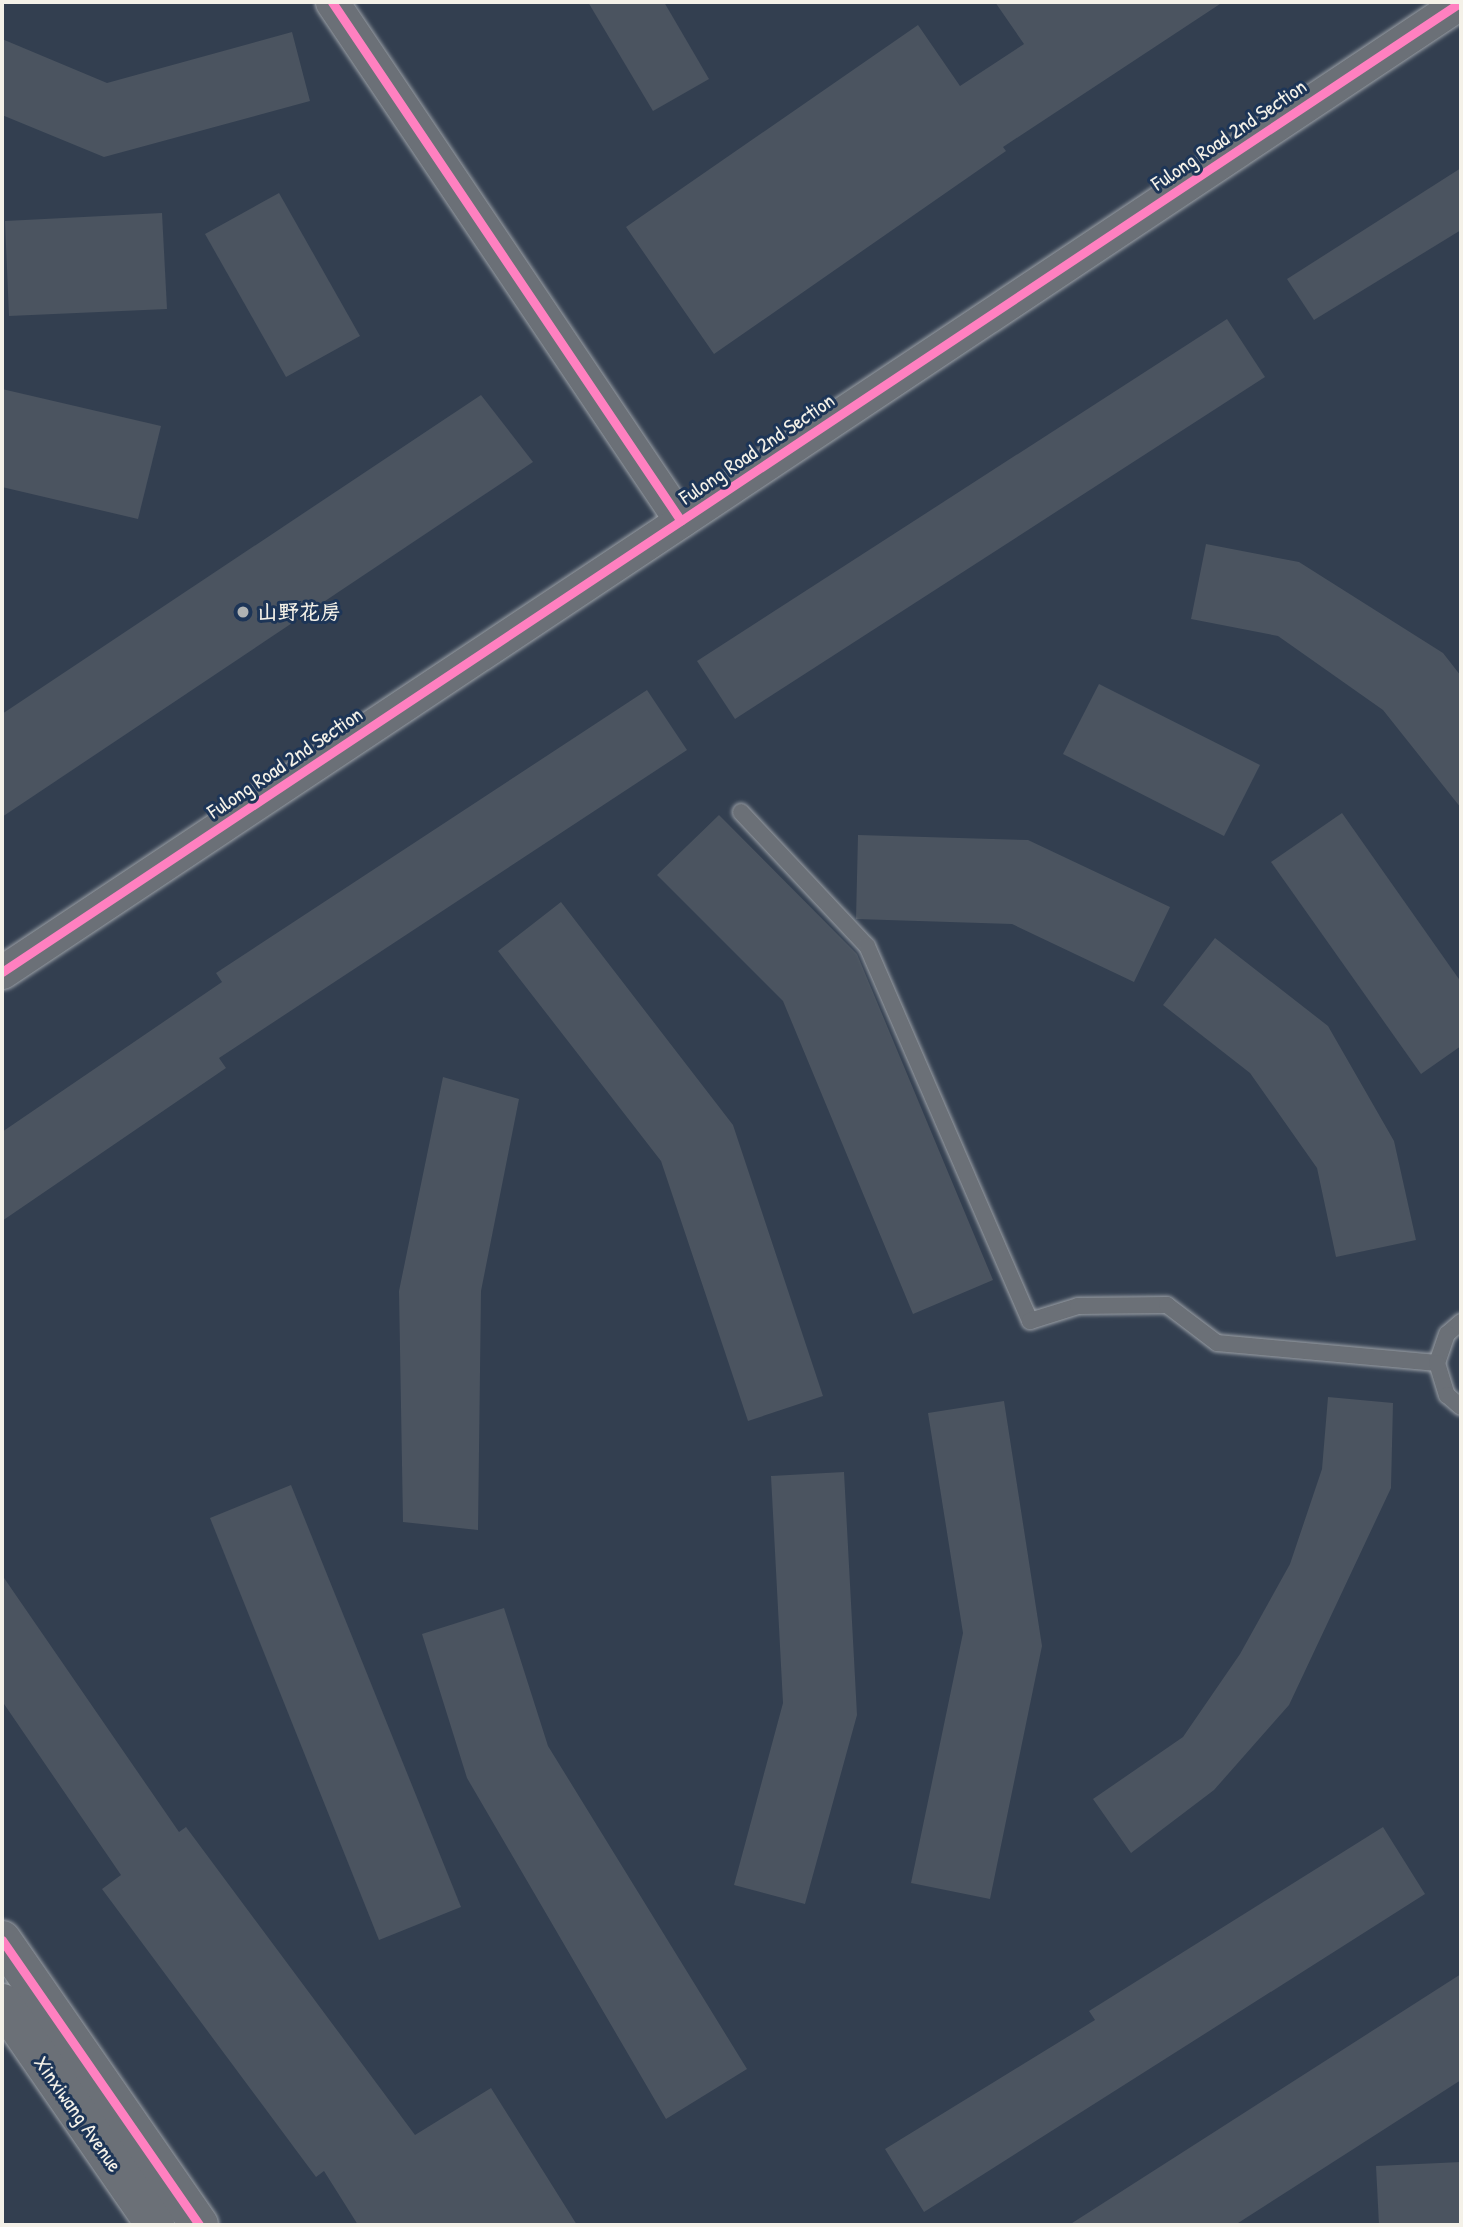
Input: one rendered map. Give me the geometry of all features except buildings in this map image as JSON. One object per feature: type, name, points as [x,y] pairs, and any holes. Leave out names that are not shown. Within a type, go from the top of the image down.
[{"type":"street","points":[[332,2],[681,521]]},
{"type":"street","name":"Fulong Road 2nd Section","points":[[2,972],[1461,2]]},
{"type":"street","points":[[2,1941],[199,2225]]},
{"type":"street","name":"Xinxiwang Avenue","points":[[2,2003],[146,2222]]},
{"type":"lane","points":[[741,812],[867,946],[1030,1321],[1078,1306],[1167,1305],[1217,1343],[1437,1363]]},
{"type":"lane","points":[[1461,1322],[1447,1334],[1437,1363],[1447,1395],[1461,1407]]},
{"type":"cycle path","points":[[332,2],[681,521]]},
{"type":"cycle path","points":[[2,972],[1461,2]]},
{"type":"cycle path","points":[[2,1940],[199,2225]]},
{"type":"place","name":"山野花房","points":[[243,612]]}]
